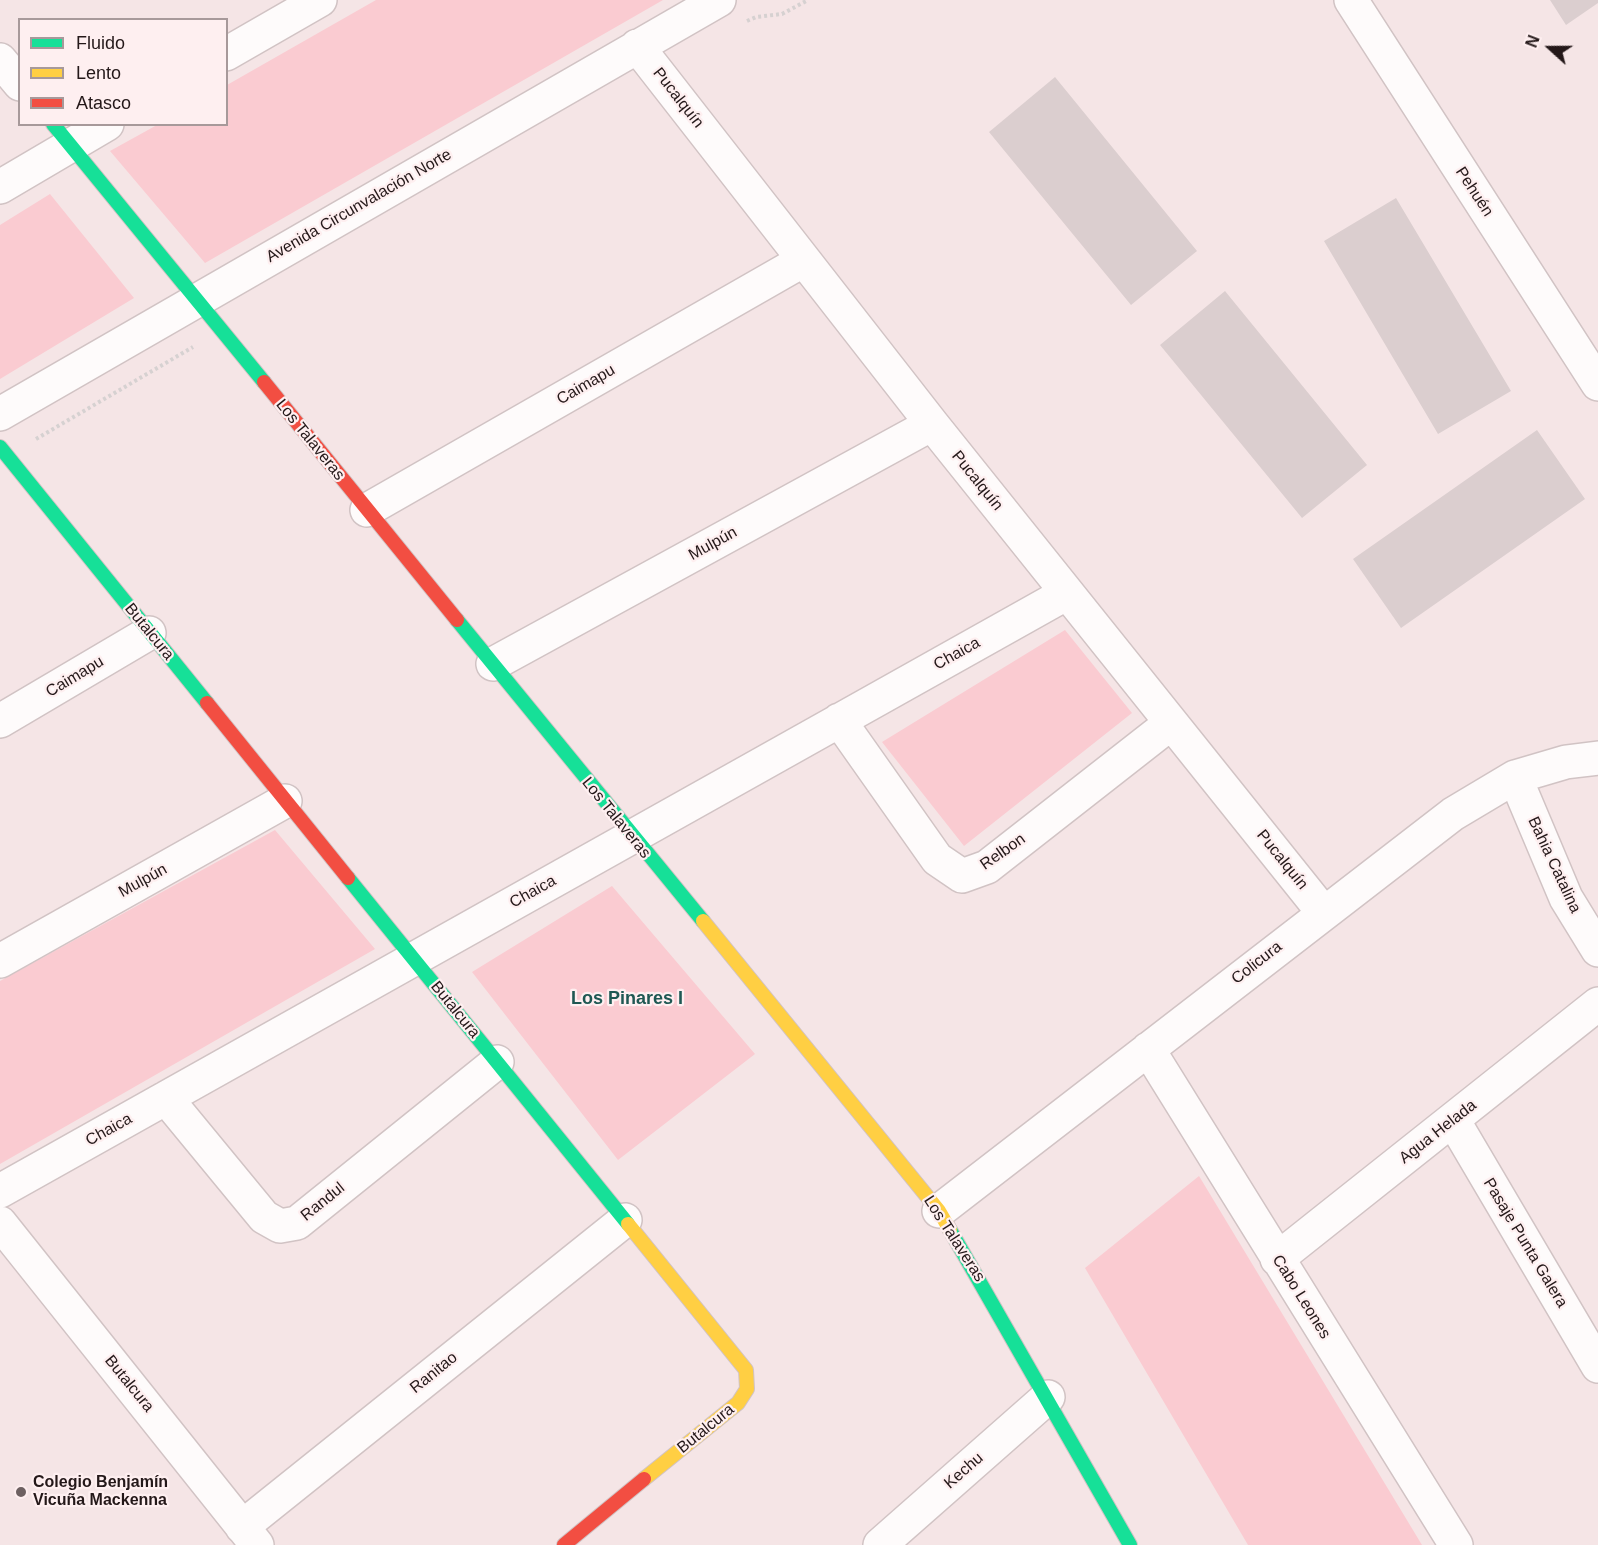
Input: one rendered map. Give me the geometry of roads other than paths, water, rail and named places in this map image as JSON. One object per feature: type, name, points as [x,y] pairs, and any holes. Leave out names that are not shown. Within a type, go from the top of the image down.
[{"type":"street","points":[[228,53],[320,0]]},
{"type":"street","name":"Avenida Circunvalación Norte","points":[[0,414],[718,0]]},
{"type":"street","name":"Pehuén","points":[[1351,0],[1598,384]]},
{"type":"street","name":"Pucalquín","points":[[637,46],[932,424],[1323,912]]},
{"type":"street","points":[[0,60],[18,82]]},
{"type":"street","points":[[0,187],[61,135],[98,126]]},
{"type":"street","name":"Los Talaveras","points":[[61,135],[939,1211],[1048,1397],[1130,1545]]},
{"type":"street","name":"Caimapu","points":[[367,510],[804,260]]},
{"type":"street","name":"Mulpún","points":[[493,664],[932,424]]},
{"type":"street","name":"Butalcura","points":[[0,447],[746,1370],[747,1389],[738,1403],[564,1545]]},
{"type":"street","name":"Chaica","points":[[0,1191],[1066,593]]},
{"type":"street","name":"Caimapu","points":[[0,721],[149,633]]},
{"type":"street","name":"Relbon","points":[[839,720],[937,859],[962,876],[987,867],[1171,723]]},
{"type":"street","name":"Colicura","points":[[939,1211],[1323,912],[1453,814],[1515,777],[1566,762],[1598,758]]},
{"type":"street","name":"Bahia Catalina","points":[[1515,777],[1566,898],[1598,950]]},
{"type":"street","name":"Mulpún","points":[[0,961],[285,801]]},
{"type":"street","name":"Agua Helada","points":[[1277,1260],[1598,1004]]},
{"type":"street","name":"Cabo Leones","points":[[1148,1049],[1456,1545]]},
{"type":"street","name":"Randul","points":[[166,1098],[264,1217],[280,1226],[297,1223],[497,1062]]},
{"type":"street","name":"Pasaje Punta Galera","points":[[1453,1120],[1598,1366]]},
{"type":"street","name":"Ranitao","points":[[250,1536],[625,1220]]},
{"type":"street","name":"Butalcura","points":[[0,1223],[250,1536]]},
{"type":"street","name":"Kechu","points":[[880,1545],[1048,1397]]},
{"type":"place","name":"Colegio Benjamín Vicuña Mackenna","points":[[21,1492]]},
{"type":"district","name":"Los Pinares I","points":[[627,999]]}]
